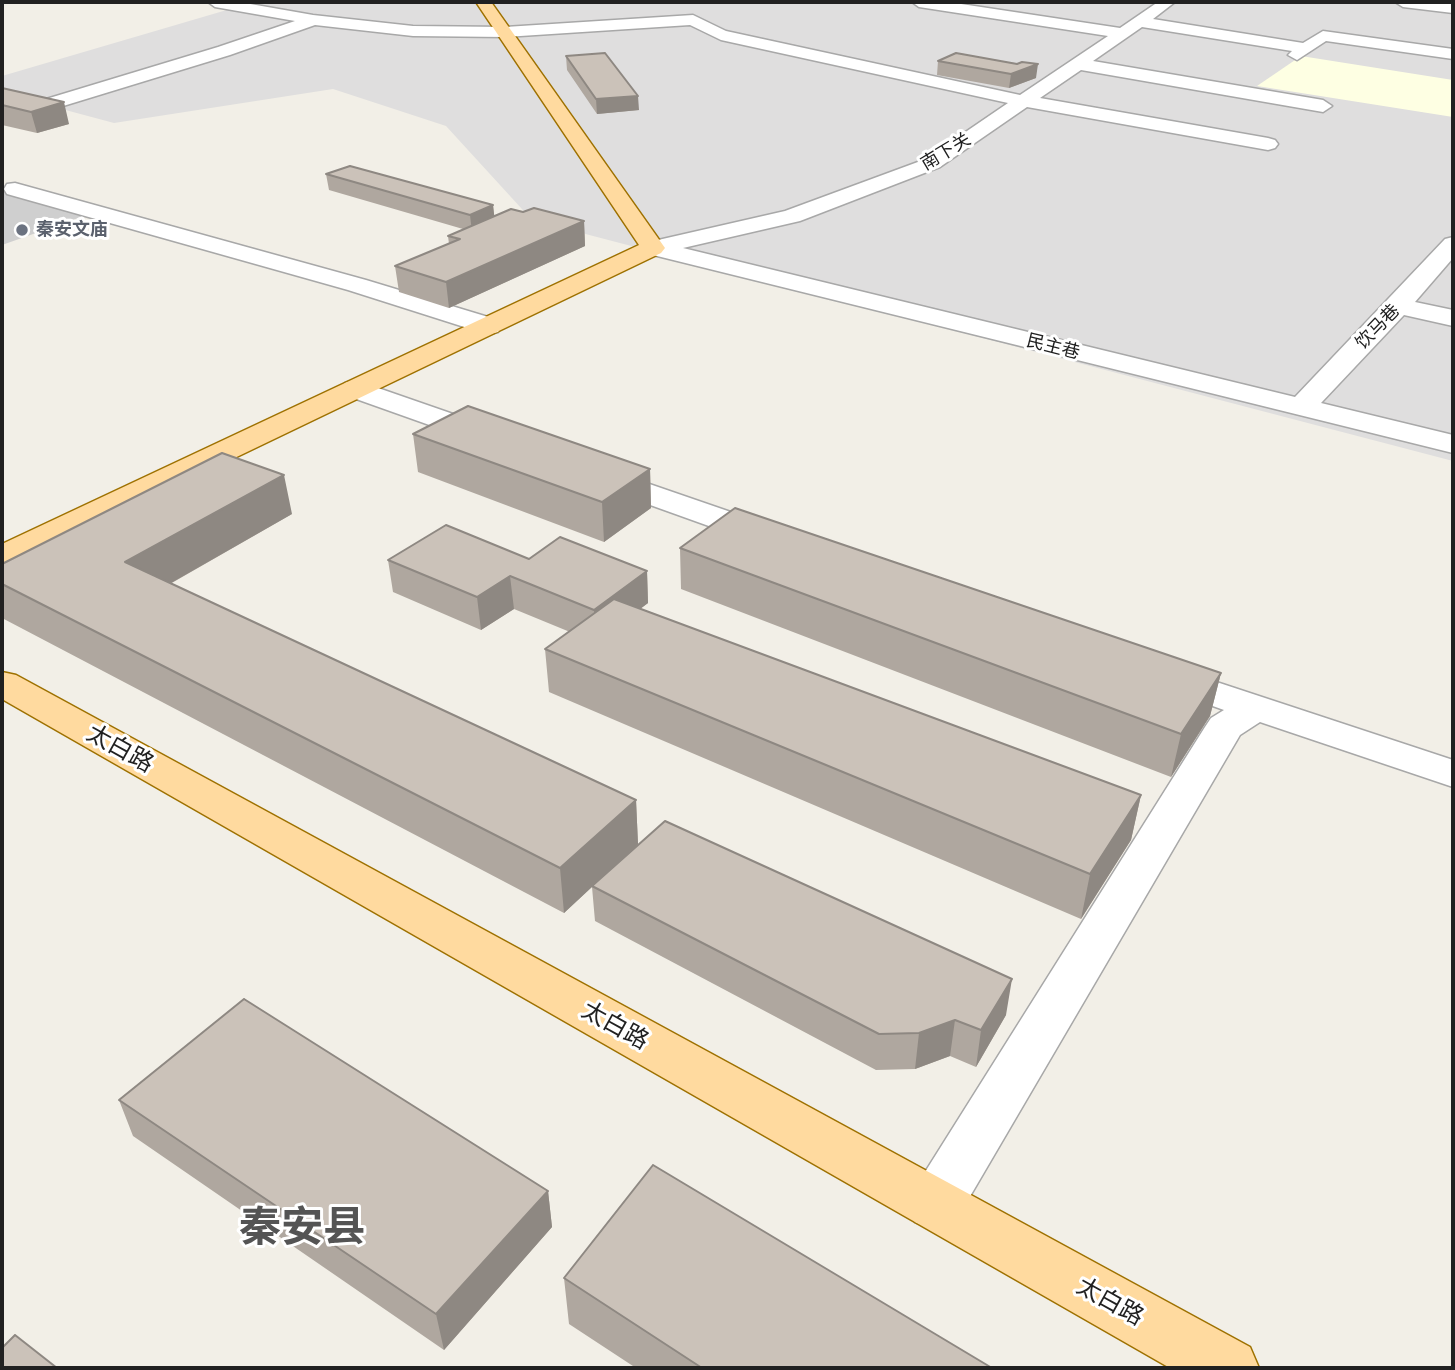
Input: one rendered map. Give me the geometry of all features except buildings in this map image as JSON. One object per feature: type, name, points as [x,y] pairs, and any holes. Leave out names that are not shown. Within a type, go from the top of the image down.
[{"type":"main road","points":[[2,557],[653,248],[483,2]]},
{"type":"main road","name":"太白路","points":[[2,683],[1228,1368]]},
{"type":"street","points":[[215,2],[313,20],[413,31],[505,33],[693,20],[722,35],[1024,101],[1268,144]]},
{"type":"street","points":[[919,2],[1131,33],[1301,51],[1323,36],[1453,54]]},
{"type":"street","name":"南下关","points":[[653,248],[792,216],[933,163],[1024,101],[1078,56],[1131,33],[1168,2]]},
{"type":"street","points":[[1403,2],[1453,8]]},
{"type":"street","points":[[30,110],[224,51],[313,20]]},
{"type":"street","points":[[1078,56],[1323,106]]},
{"type":"street","points":[[15,189],[357,285],[489,326]]},
{"type":"street","name":"饮马巷","points":[[1301,407],[1398,306],[1452,244]]},
{"type":"street","name":"民主巷","points":[[653,248],[1453,444]]},
{"type":"street","points":[[1398,306],[1453,318]]},
{"type":"street","points":[[355,390],[524,449]]},
{"type":"street","points":[[577,468],[798,546]]},
{"type":"street","points":[[1138,666],[1453,774]]},
{"type":"street","points":[[935,1205],[1225,727],[1255,707]]},
{"type":"shaded area","points":[[254,2],[1453,2],[1453,461],[532,220],[446,126],[333,89],[114,123],[2,93],[2,76]]},
{"type":"shaded area","points":[[1301,56],[1453,80],[1453,117],[1257,86]]},
{"type":"shaded area","name":"秦安文庙","points":[[2,191],[84,216],[2,245]]},
{"type":"place","name":"秦安文庙","points":[[22,230]]},
{"type":"district","name":"秦安县","points":[[302,1229]]}]
